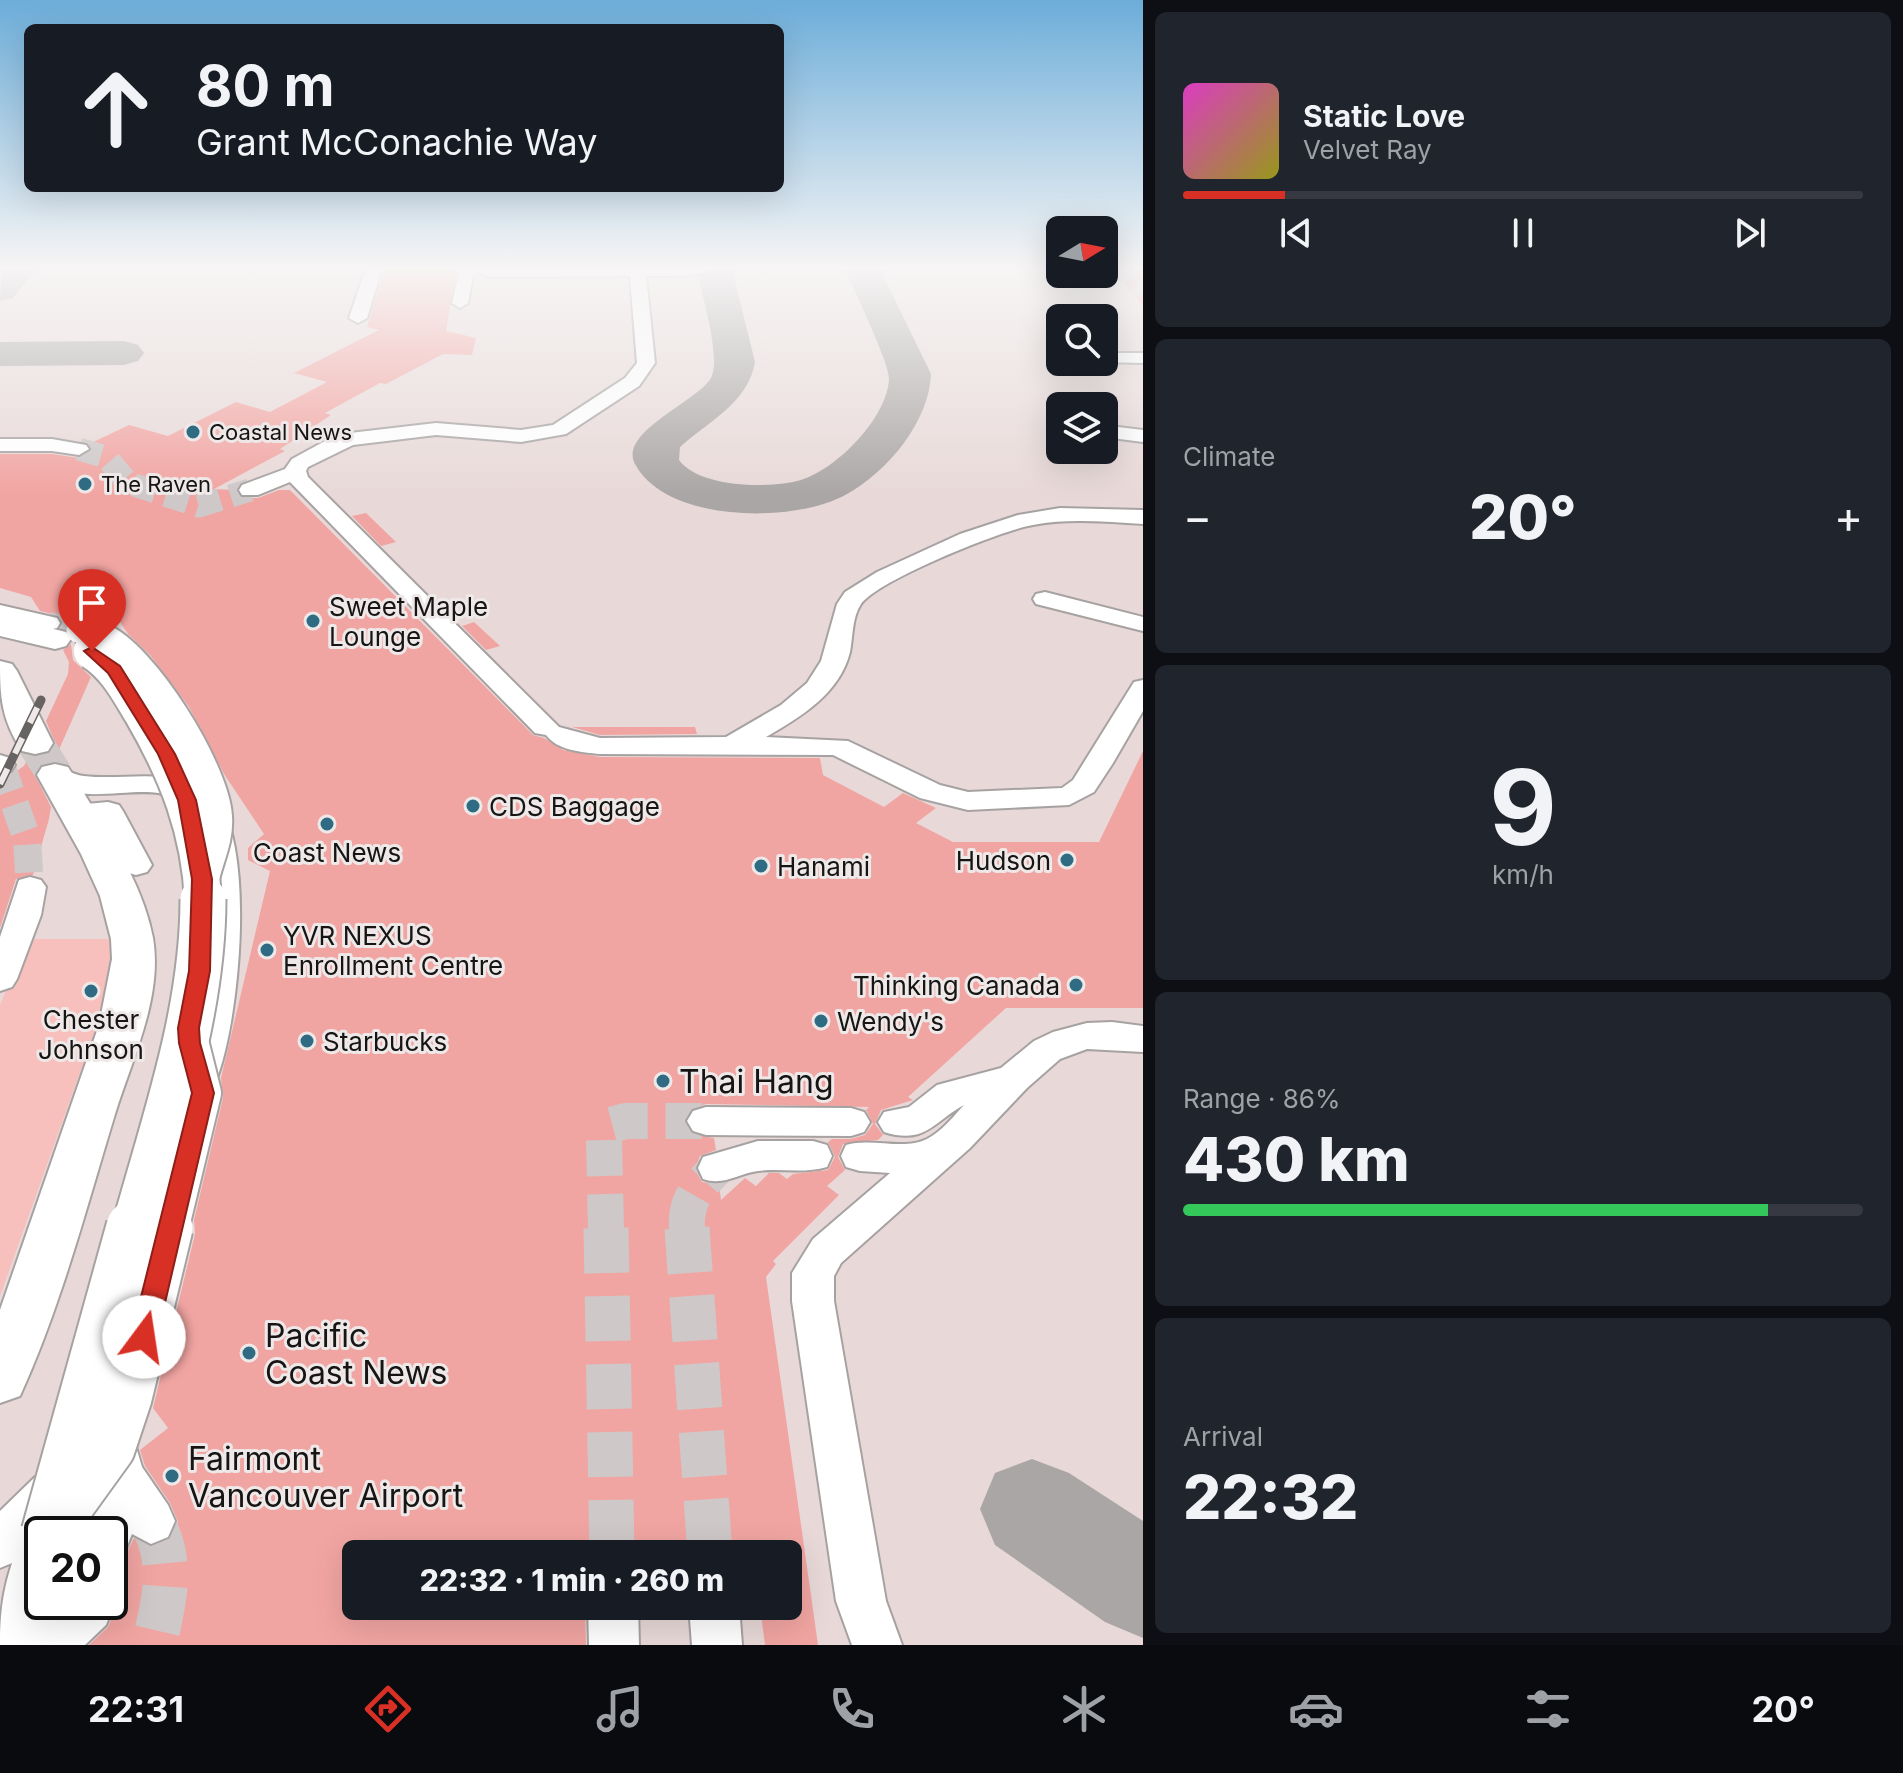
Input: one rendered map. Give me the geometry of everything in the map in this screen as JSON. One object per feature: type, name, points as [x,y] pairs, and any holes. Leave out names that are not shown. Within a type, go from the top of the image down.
[{"type":"main road","points":[[0,626],[68,636],[115,670],[153,730],[183,790],[195,834],[204,901],[199,971],[189,1028],[56,1516]]},
{"type":"main road","points":[[0,671],[124,907],[133,948],[121,1021],[30,1307],[0,1378]]},
{"type":"lane","points":[[250,490],[295,473],[299,463],[350,439],[426,429],[521,436],[564,428],[632,382],[644,369],[647,359],[645,342]]},
{"type":"lane","points":[[1118,358],[1143,358]]},
{"type":"lane","points":[[1118,433],[1143,436]]},
{"type":"lane","points":[[0,445],[52,445],[79,449]]},
{"type":"lane","points":[[295,473],[470,652],[552,731],[574,742],[600,746],[838,747],[930,792],[968,801],[1069,796],[1084,786],[1143,688]]},
{"type":"lane","points":[[731,746],[805,700],[816,689],[835,659],[842,620],[854,597],[883,576],[1029,518],[1061,515],[1143,517]]},
{"type":"lane","points":[[1045,599],[1142,624]]},
{"type":"lane","points":[[0,612],[68,636]]},
{"type":"lane","points":[[0,1544],[89,1459],[105,1438],[115,1416],[220,987],[224,953],[222,867],[212,817],[206,805],[192,796],[157,784],[81,785],[63,781],[45,759]]},
{"type":"lane","points":[[75,812],[108,811],[136,865]]},
{"type":"lane","points":[[0,979],[25,915],[30,887]]},
{"type":"lane","points":[[64,1516],[112,1449],[121,1428],[203,1093],[189,1043],[189,1028]]},
{"type":"lane","points":[[877,1645],[861,1601],[813,1301],[813,1273],[827,1251],[950,1143],[1046,1049],[1068,1038],[1091,1035],[1143,1039]]},
{"type":"lane","points":[[897,1122],[923,1118],[950,1095],[1014,1079]]},
{"type":"lane","points":[[706,1121],[856,1139],[927,1155],[950,1143]]},
{"type":"lane","points":[[717,1168],[758,1156],[813,1156]]},
{"type":"lane","points":[[115,1416],[115,1461],[123,1484],[130,1527]]},
{"type":"lane","points":[[77,1443],[130,1527]]},
{"type":"lane","points":[[613,1620],[614,1645]]},
{"type":"lane","points":[[715,1620],[717,1645]]},
{"type":"shaded area","points":[[0,342],[1046,342],[1046,376],[1118,376],[1118,342],[1143,342],[1143,1645],[0,1645]]},
{"type":"shaded area","points":[[27,939],[114,939],[101,1019],[0,1296],[0,1005]]},
{"type":"building","points":[[356,342],[475,342],[472,355],[443,354],[325,413],[331,415],[280,449],[285,451],[214,489],[236,490],[242,498],[258,498],[279,490],[290,490],[533,735],[563,750],[600,757],[820,758],[823,775],[884,807],[903,793],[936,808],[916,823],[953,842],[1099,842],[1143,751],[1143,1008],[1006,1008],[908,1097],[913,1100],[881,1110],[875,1124],[883,1135],[878,1140],[843,1144],[838,1157],[845,1170],[827,1186],[839,1195],[773,1261],[776,1264],[766,1277],[818,1645],[765,1645],[762,1620],[802,1620],[802,1540],[342,1540],[342,1620],[585,1620],[586,1645],[89,1645],[108,1627],[111,1620],[128,1620],[128,1550],[134,1538],[152,1547],[169,1540],[178,1522],[170,1503],[145,1466],[140,1450],[168,1428],[153,1408],[195,1234],[194,1220],[223,1098],[221,1078],[270,871],[248,860],[248,848],[264,834],[224,774],[189,707],[150,655],[128,634],[106,601],[68,614],[71,619],[61,628],[63,621],[60,616],[40,611],[31,597],[0,588],[0,454],[52,454],[79,458],[91,452],[89,444],[129,425],[168,436],[236,402],[270,412],[327,382],[294,373]],"holes":[[[706,1104],[869,1107],[866,1110],[873,1124],[865,1135],[828,1142],[835,1157],[828,1170],[793,1174],[787,1179],[779,1173],[769,1173],[756,1186],[745,1178],[721,1200],[719,1184],[702,1182],[695,1169],[700,1156],[716,1150],[714,1138],[692,1134],[684,1123],[690,1109]]]},
{"type":"building","points":[[366,513],[396,542],[381,546],[352,516]]},
{"type":"building","points":[[474,622],[500,646],[486,650],[462,626]]},
{"type":"building","points":[[71,644],[73,660],[91,677],[54,761],[41,764],[34,773],[51,807],[49,819],[33,875],[16,879],[0,928],[0,776],[12,774],[24,766],[29,756],[49,754],[56,745],[46,721],[68,674],[69,662],[63,650]]},
{"type":"building","points":[[572,727],[695,727],[697,734],[600,735]]},
{"type":"taxiway","points":[[730,342],[735,362],[732,377],[708,404],[664,438],[656,449],[656,461],[666,475],[683,486],[704,493],[754,498],[778,498],[816,491],[847,473],[879,443],[903,408],[909,390],[910,374],[896,342]]},
{"type":"taxiway","points":[[0,354],[124,353]]},
{"type":"taxiway","points":[[1032,1509],[1143,1584]]},
{"type":"tunnel","points":[[79,449],[106,457],[128,483],[199,506],[250,490]]},
{"type":"tunnel","points":[[48,623],[78,631]]},
{"type":"tunnel","points":[[35,743],[55,775]]},
{"type":"tunnel","points":[[1,765],[27,839],[30,887]]},
{"type":"tunnel","points":[[606,1230],[604,1138],[611,1125],[626,1121],[706,1121]]},
{"type":"tunnel","points":[[687,1228],[690,1202],[717,1168]]},
{"type":"tunnel","points":[[606,1228],[612,1540]]},
{"type":"tunnel","points":[[687,1228],[709,1540]]},
{"type":"tunnel","points":[[151,1521],[163,1551],[165,1566],[164,1597],[154,1645]]},
{"type":"railway","points":[[0,784],[41,700]]},
{"type":"place","name":"Coastal News","points":[[193,432]]},
{"type":"place","name":"The Raven","points":[[85,484]]},
{"type":"place","name":"Sweet Maple Lounge","points":[[313,621]]},
{"type":"place","name":"CDS Baggage","points":[[473,806]]},
{"type":"place","name":"Coast News","points":[[327,824]]},
{"type":"place","name":"Hudson","points":[[1067,860]]},
{"type":"place","name":"Hanami","points":[[761,866]]},
{"type":"place","name":"YVR NEXUS Enrollment Centre","points":[[267,950]]},
{"type":"place","name":"Thinking Canada","points":[[1076,985]]},
{"type":"place","name":"Chester Johnson","points":[[91,991]]},
{"type":"place","name":"Wendy's","points":[[821,1021]]},
{"type":"place","name":"Starbucks","points":[[307,1041]]},
{"type":"place","name":"Thai Hang","points":[[663,1081]]},
{"type":"place","name":"Pacific Coast News","points":[[249,1353]]},
{"type":"place","name":"Fairmont Vancouver Airport","points":[[172,1476]]},
{"type":"route","points":[[92,651],[115,670],[167,754],[187,800],[204,901],[199,971],[189,1028],[189,1043],[202,1080],[203,1093],[144,1337]]}]
